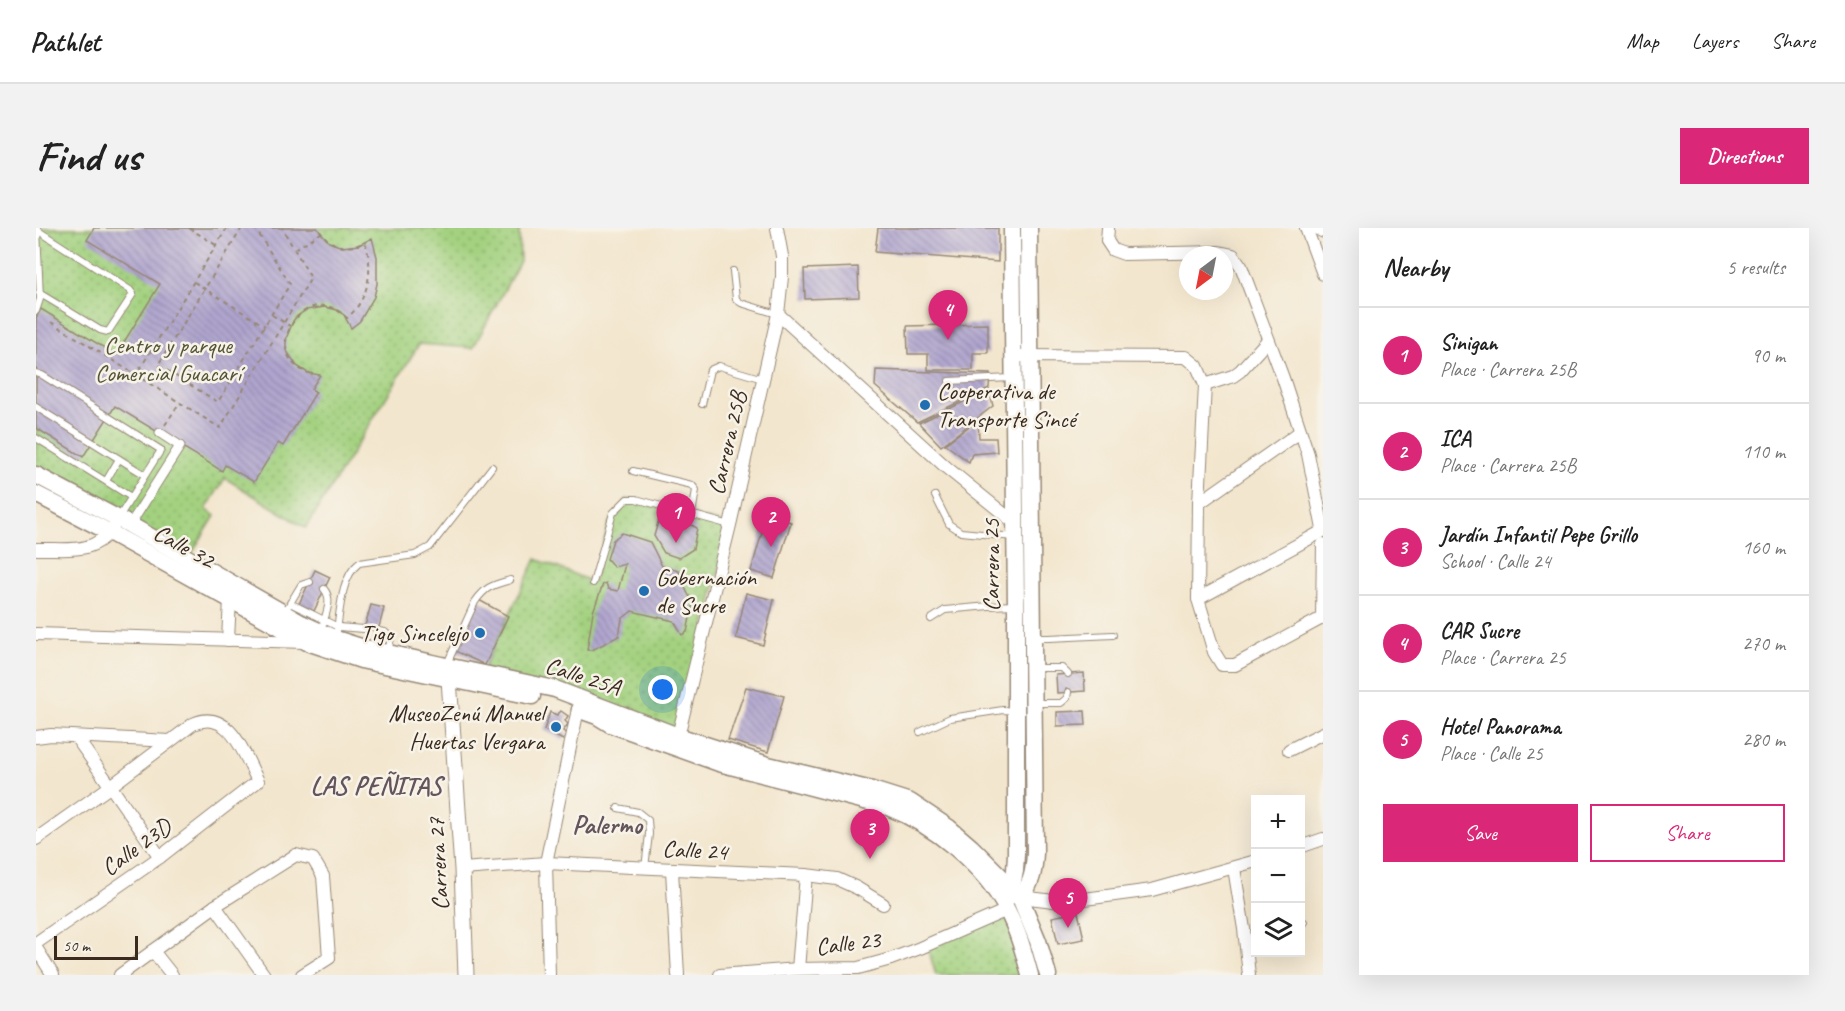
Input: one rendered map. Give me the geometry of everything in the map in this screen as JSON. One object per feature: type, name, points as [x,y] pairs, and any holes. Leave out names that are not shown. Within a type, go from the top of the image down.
[{"type":"main road","name":"Carrera 25","points":[[1012,228],[1016,605],[1014,892],[1027,889],[1034,872],[1029,228]]},
{"type":"main road","name":"Calle 32","points":[[36,475],[233,592],[325,633]]},
{"type":"main road","name":"Calle 32","points":[[36,494],[119,525]]},
{"type":"main road","name":"Calle 25A","points":[[233,592],[287,608],[362,660],[555,689],[678,736],[768,765],[872,790],[910,802],[949,828],[1014,892]]},
{"type":"main road","name":"Calle 25A","points":[[325,633],[447,673],[552,700],[712,761],[908,814],[945,839],[990,885],[1007,910]]},
{"type":"main road","points":[[597,716],[613,719],[672,741],[677,740],[678,736]]},
{"type":"main road","points":[[990,885],[1014,892],[1038,941],[1048,975]]},
{"type":"main road","points":[[1014,892],[1007,910],[1020,940],[1030,975]]},
{"type":"street","name":"Carrera 25B","points":[[678,736],[730,525],[778,314],[782,267],[777,228]]},
{"type":"street","points":[[1108,228],[1107,241],[1113,250],[1124,254],[1219,252],[1233,255],[1241,266],[1308,454],[1323,530],[1198,599]]},
{"type":"street","points":[[1306,228],[1323,274]]},
{"type":"street","points":[[778,314],[1015,530]]},
{"type":"street","points":[[1205,385],[1233,376],[1268,340]]},
{"type":"street","points":[[1012,356],[1186,357],[1197,366],[1205,385],[1199,503],[1198,599],[1214,652],[1222,665],[1234,665],[1322,618],[1323,544]]},
{"type":"street","points":[[1199,503],[1300,432]]},
{"type":"street","points":[[36,549],[91,547],[119,525],[180,446],[160,433]]},
{"type":"street","points":[[228,640],[233,592]]},
{"type":"street","points":[[36,634],[228,640],[325,633]]},
{"type":"street","name":"Carrera 27","points":[[447,673],[462,869],[466,975]]},
{"type":"street","points":[[549,975],[546,863],[578,709]]},
{"type":"street","name":"Calle 23D","points":[[36,945],[160,857],[258,781],[234,736],[225,726],[212,720],[203,719],[193,724],[170,741]]},
{"type":"street","points":[[1289,750],[1323,733]]},
{"type":"street","points":[[36,737],[51,735],[170,741]]},
{"type":"street","points":[[76,737],[160,857]]},
{"type":"street","points":[[36,839],[170,741]]},
{"type":"street","points":[[1305,845],[1323,840]]},
{"type":"street","points":[[120,975],[215,906],[296,855],[313,859],[324,876],[329,958],[302,975]]},
{"type":"street","name":"Calle 24","points":[[462,869],[546,863],[806,875],[837,879],[883,904]]},
{"type":"street","points":[[1014,892],[1062,902],[1152,891],[1251,863]]},
{"type":"street","points":[[1234,868],[1250,929],[1249,975]]},
{"type":"street","points":[[672,870],[678,975]]},
{"type":"street","points":[[798,969],[806,875]]},
{"type":"street","points":[[215,906],[264,975]]},
{"type":"street","name":"Calle 23","points":[[720,975],[798,969],[816,972],[858,968],[920,948],[1007,910]]},
{"type":"street","points":[[36,945],[53,975]]},
{"type":"street","points":[[153,951],[172,975]]},
{"type":"lane","points":[[37,229],[133,294],[108,333],[39,293]]},
{"type":"lane","points":[[36,311],[39,304],[37,229]]},
{"type":"lane","points":[[733,272],[736,299],[741,303],[778,314]]},
{"type":"lane","points":[[702,404],[710,370],[714,367],[719,366],[764,379]]},
{"type":"lane","points":[[36,373],[161,450],[131,496],[119,525]]},
{"type":"lane","points":[[948,381],[1012,378]]},
{"type":"lane","points":[[36,407],[145,475]]},
{"type":"lane","points":[[36,438],[131,496]]},
{"type":"lane","points":[[106,481],[119,459]]},
{"type":"lane","points":[[325,633],[352,568],[359,563],[415,555],[430,547],[492,467]]},
{"type":"lane","points":[[633,471],[692,485],[696,490],[692,514]]},
{"type":"lane","points":[[934,496],[949,524],[961,532],[1015,530]]},
{"type":"lane","points":[[592,583],[613,513],[627,499],[636,499],[730,525]]},
{"type":"lane","points":[[447,673],[480,594],[488,587],[510,580]]},
{"type":"lane","points":[[287,608],[302,585],[310,582]]},
{"type":"lane","points":[[324,590],[329,599],[325,633]]},
{"type":"lane","points":[[931,620],[945,610],[1016,605]]},
{"type":"lane","points":[[325,633],[364,629]]},
{"type":"lane","points":[[378,631],[388,634],[391,638],[388,653]]},
{"type":"lane","points":[[1033,638],[1113,635]]},
{"type":"lane","points":[[1033,668],[1062,669],[1068,674]]},
{"type":"lane","points":[[1033,703],[1061,703],[1067,698],[1068,692]]},
{"type":"lane","points":[[920,732],[950,718],[1003,710],[1016,711]]},
{"type":"lane","points":[[618,808],[638,812],[648,820],[649,834],[645,868]]},
{"type":"path","points":[[189,228],[216,244]]},
{"type":"path","points":[[136,375],[226,228]]},
{"type":"path","points":[[242,228],[158,365],[218,402],[290,284],[255,228]]},
{"type":"path","points":[[51,322],[220,428],[311,278],[282,228]]},
{"type":"path","points":[[312,374],[297,366],[288,355],[286,339],[290,326],[301,313],[316,307],[332,308],[347,318],[360,304],[367,287],[369,262],[364,242],[342,247],[329,242],[317,228]]},
{"type":"path","points":[[295,249],[321,233]]},
{"type":"path","points":[[194,282],[265,326]]},
{"type":"path","points":[[272,314],[290,326]]},
{"type":"path","points":[[160,433],[180,402]]},
{"type":"green space","name":"Centro y parque Comercial Guacarí","points":[[36,228],[519,228],[520,261],[473,348],[419,344],[306,528],[225,478],[206,509],[215,516],[189,558],[36,475]]},
{"type":"green space","points":[[627,499],[730,525],[678,736],[484,674],[485,665],[536,559],[593,582],[609,523]]},
{"type":"green space","points":[[1007,910],[1030,975],[936,975],[927,945]]},
{"type":"building","points":[[94,228],[317,228],[329,242],[342,247],[359,245],[372,238],[377,257],[377,284],[374,297],[360,321],[351,328],[344,315],[337,310],[325,307],[306,310],[293,321],[286,339],[286,350],[297,366],[308,373],[320,375],[311,389],[316,392],[283,446],[278,443],[254,482],[225,465],[222,471],[115,406],[83,457],[36,428],[36,318],[41,309],[116,355],[160,284],[87,240]]},
{"type":"building","points":[[878,228],[998,228],[998,262],[875,252]]},
{"type":"building","points":[[858,267],[859,297],[805,299],[804,269]]},
{"type":"building","points":[[988,324],[988,353],[973,353],[973,370],[928,370],[928,354],[908,354],[907,326]]},
{"type":"building","name":"Cooperativa de Transporte Sincé","points":[[876,370],[990,374],[989,388],[917,422],[875,386]]},
{"type":"building","points":[[989,390],[993,406],[941,446],[919,423]]},
{"type":"building","points":[[978,420],[979,438],[996,438],[997,452],[972,454],[969,462],[945,444]]},
{"type":"building","points":[[767,515],[791,522],[774,578],[751,571]]},
{"type":"building","points":[[669,516],[697,528],[693,549],[679,558],[664,553],[654,536],[658,522]]},
{"type":"building","name":"Gobernación de Sucre","points":[[622,533],[650,542],[662,566],[679,571],[693,603],[687,632],[682,635],[674,621],[632,611],[622,619],[619,636],[592,650],[587,650],[593,612],[603,584],[606,583],[608,589],[618,591],[625,564],[614,567],[607,559],[613,540]]},
{"type":"building","points":[[315,570],[330,577],[314,611],[299,604]]},
{"type":"building","points":[[746,593],[774,600],[763,645],[736,638]]},
{"type":"building","name":"Tigo Sincelejo","points":[[477,599],[508,616],[485,665],[453,650]]},
{"type":"building","points":[[371,605],[384,608],[378,631],[364,629]]},
{"type":"building","points":[[1084,673],[1085,691],[1057,693],[1056,675]]},
{"type":"building","points":[[746,687],[784,696],[768,752],[728,740]]},
{"type":"building","name":"MuseoZenú Manuel Huertas Vergara","points":[[561,711],[568,716],[565,721],[568,724],[563,731],[568,734],[563,740],[544,730],[550,712],[557,715]]},
{"type":"building","points":[[1085,711],[1086,725],[1057,726],[1057,712]]},
{"type":"building","points":[[1078,912],[1084,939],[1058,944],[1052,917]]},
{"type":"place","name":"CAR Sucre","points":[[948,340]]},
{"type":"place","name":"Cooperativa de Transporte Sincé","points":[[925,405]]},
{"type":"place","name":"Sinigan","points":[[676,543]]},
{"type":"place","name":"ICA","points":[[771,547]]},
{"type":"place","name":"Gobernación de Sucre","points":[[644,591]]},
{"type":"place","name":"Tigo Sincelejo","points":[[480,633]]},
{"type":"place","name":"MuseoZenú Manuel Huertas Vergara","points":[[556,727]]},
{"type":"place","name":"Jardín Infantil Pepe Grillo","points":[[870,859]]},
{"type":"place","name":"Hotel Panorama","points":[[1068,928]]},
{"type":"district","name":"LAS PEÑITAS","points":[[376,785]]},
{"type":"district","name":"Palermo","points":[[607,824]]}]
